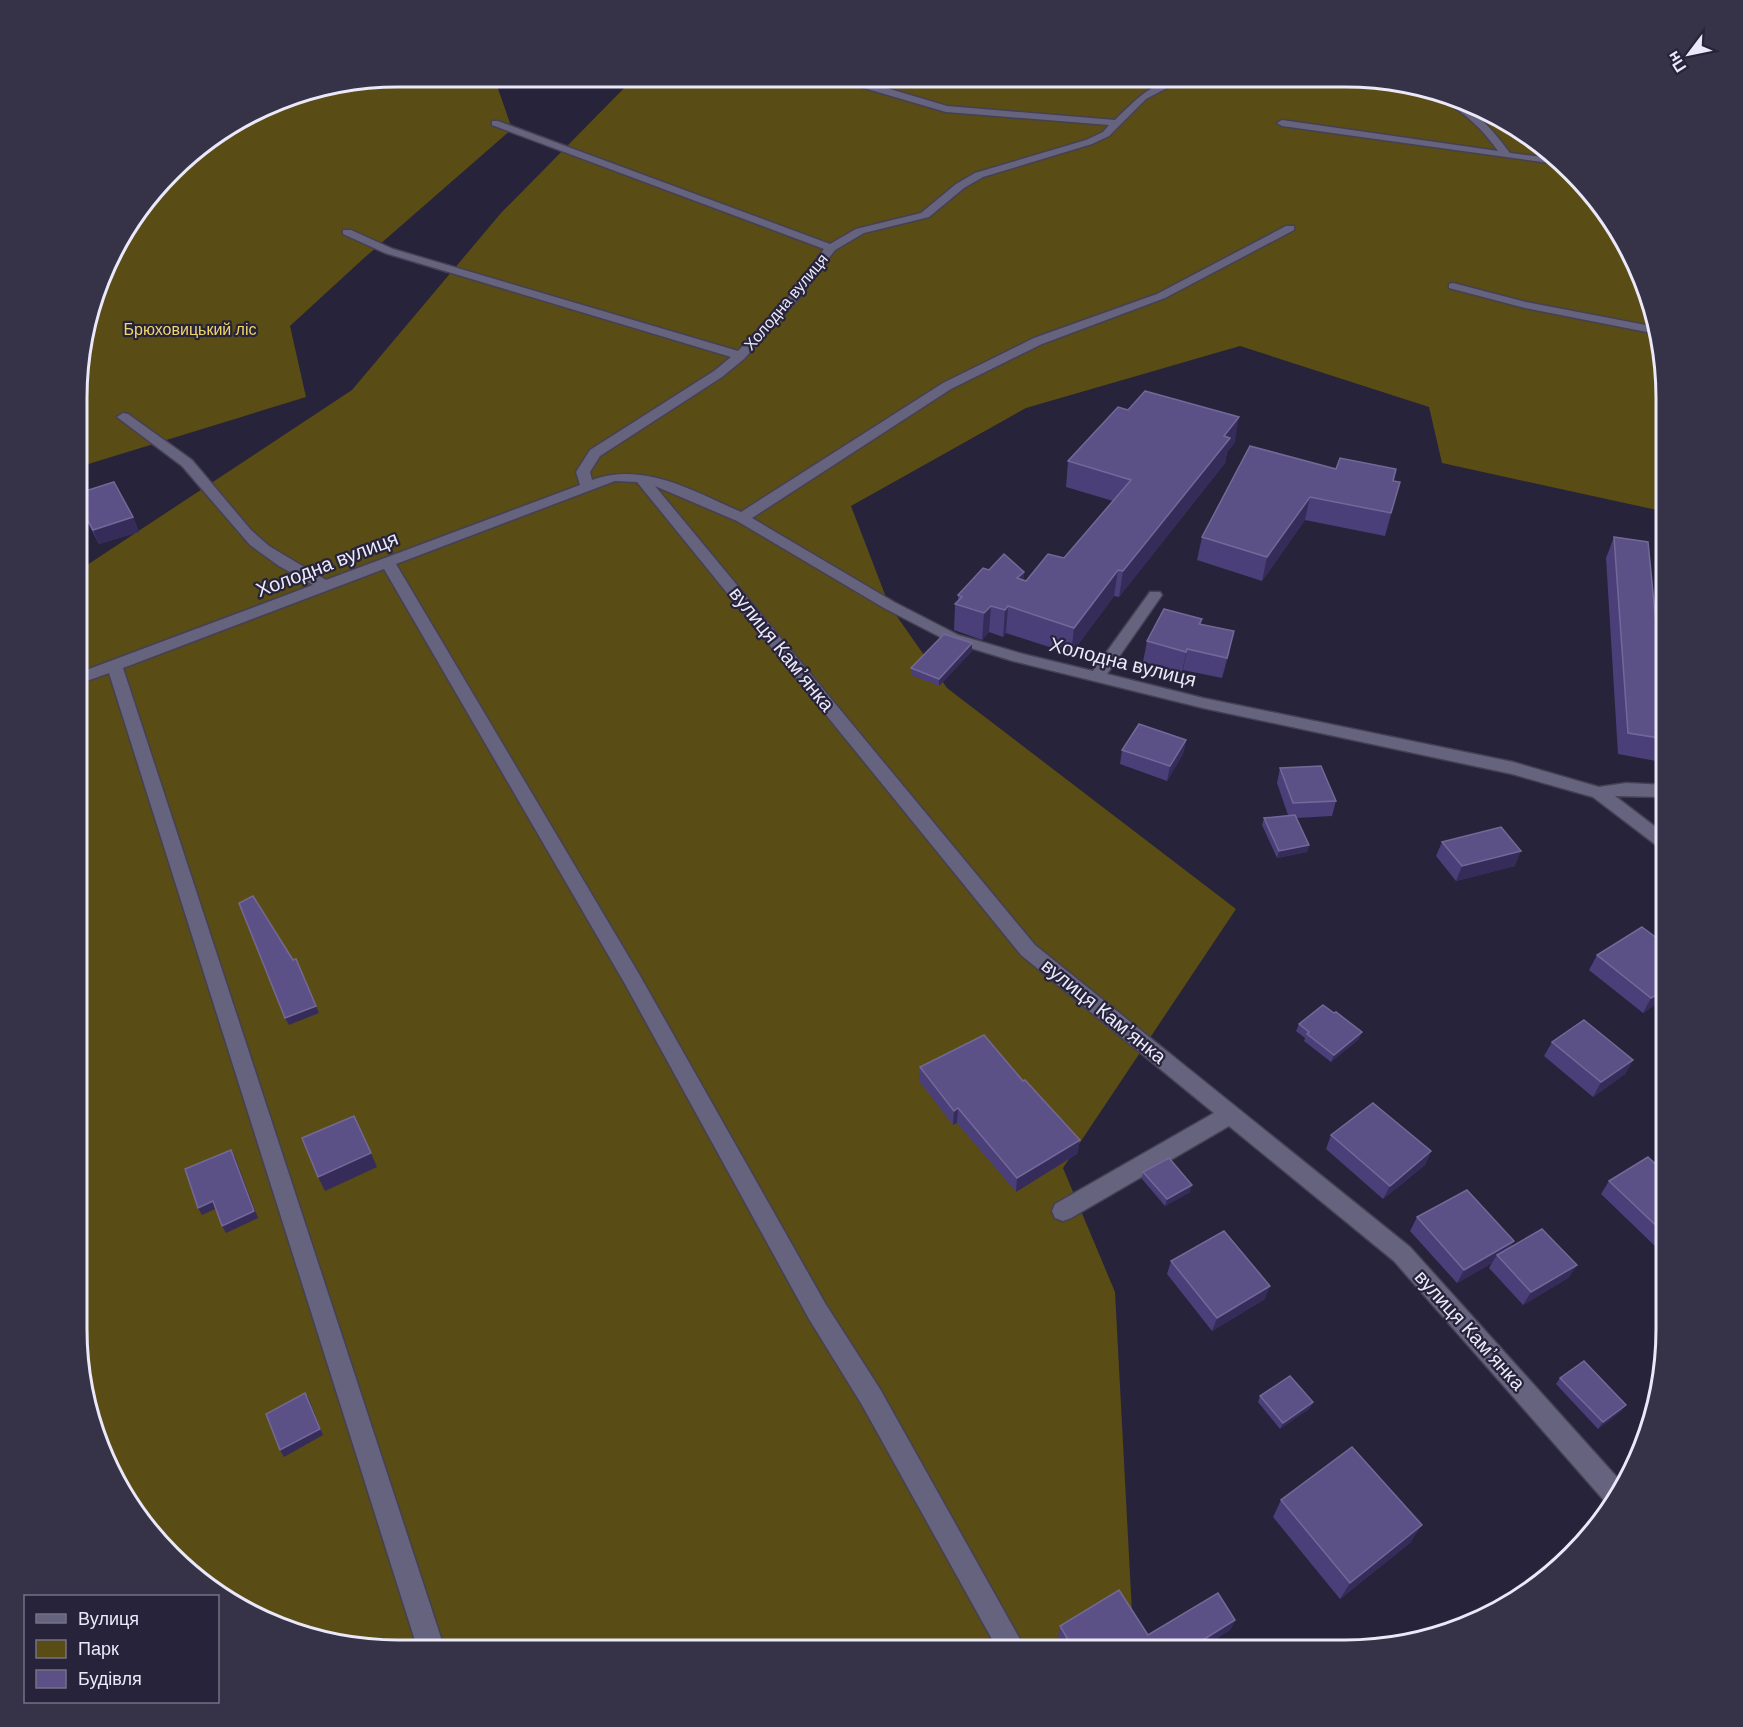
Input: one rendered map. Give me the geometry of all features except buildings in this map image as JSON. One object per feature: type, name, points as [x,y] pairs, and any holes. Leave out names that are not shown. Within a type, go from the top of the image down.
[{"type":"street","points":[[870,87],[946,109],[1118,123]]},
{"type":"street","name":"Холодна вулиця","points":[[588,487],[583,472],[595,453],[718,374],[740,356],[794,297],[831,249],[860,231],[925,215],[960,186],[979,175],[1089,142],[1106,134],[1143,98],[1164,87]]},
{"type":"street","points":[[1468,113],[1484,125],[1507,156]]},
{"type":"street","points":[[495,123],[831,249]]},
{"type":"street","points":[[1282,123],[1546,161]]},
{"type":"street","points":[[742,518],[947,386],[1038,341],[1161,296],[1290,228]]},
{"type":"street","points":[[347,232],[389,251],[740,356]]},
{"type":"street","points":[[1453,286],[1525,305],[1648,329]]},
{"type":"street","points":[[123,417],[159,441],[186,463],[206,483],[248,535],[267,552],[294,570],[327,586]]},
{"type":"street","name":"Холодна вулиця","points":[[87,676],[613,477],[641,478],[669,486],[742,518],[889,605],[953,638],[1203,703],[1513,768],[1599,793],[1656,836]]},
{"type":"street","name":"вулиця Камʼянка","points":[[641,478],[1028,950],[1402,1254],[1611,1490]]},
{"type":"street","points":[[388,563],[632,979],[817,1311],[871,1397],[1007,1640]]},
{"type":"street","points":[[1097,677],[1155,595]]},
{"type":"street","points":[[115,666],[429,1640]]},
{"type":"street","points":[[1599,793],[1626,789],[1656,790]]},
{"type":"street","points":[[1063,1211],[1231,1114]]},
{"type":"green space","name":"Брюховицький ліс","points":[[497,87],[512,129],[290,326],[306,397],[87,464],[87,398],[93,337],[103,298],[119,260],[139,225],[178,178],[209,151],[260,119],[298,103],[337,93],[377,88]]},
{"type":"green space","points":[[625,87],[1345,87],[1406,93],[1445,103],[1483,119],[1518,139],[1550,164],[1579,193],[1604,225],[1624,260],[1640,298],[1653,357],[1656,398],[1656,510],[1442,463],[1429,407],[1240,346],[1026,408],[851,506],[889,605],[947,688],[1236,909],[1063,1168],[1115,1292],[1133,1640],[398,1640],[337,1634],[298,1624],[260,1608],[209,1576],[164,1534],[139,1502],[119,1467],[103,1429],[93,1390],[87,1329],[87,565],[352,390],[501,213]]}]
